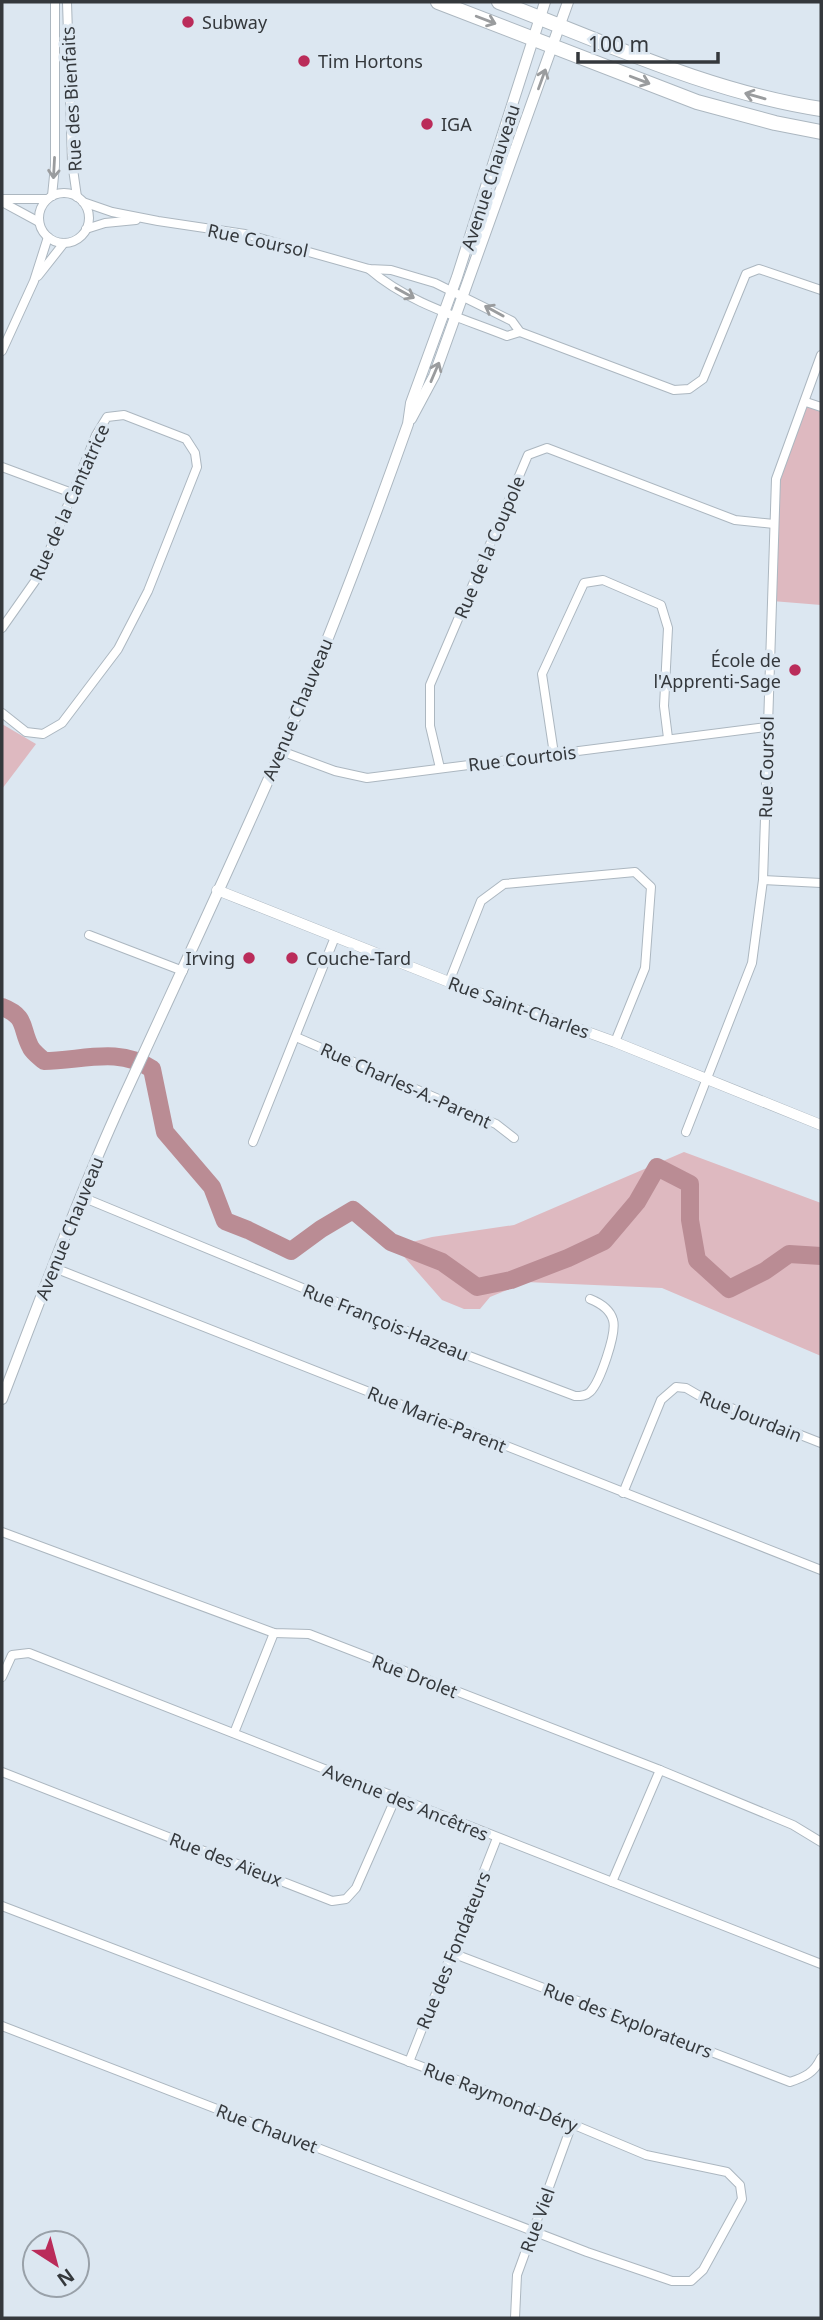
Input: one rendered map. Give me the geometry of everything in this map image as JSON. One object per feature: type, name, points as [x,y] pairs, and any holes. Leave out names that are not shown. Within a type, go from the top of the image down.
[{"type":"highway","points":[[438,2],[697,102],[821,132]]},
{"type":"highway","points":[[499,2],[727,88],[779,103],[821,109]]},
{"type":"main road","name":"Avenue Chauveau","points":[[2,1399],[52,1268],[131,1080],[281,751],[363,551],[408,424],[434,376],[451,315],[452,291],[545,2]]},
{"type":"main road","points":[[451,315],[464,296],[568,2]]},
{"type":"street","name":"Rue des Bienfaits","points":[[49,197],[55,166],[55,2]]},
{"type":"street","name":"Rue des Bienfaits","points":[[67,2],[72,162],[80,199]]},
{"type":"street","points":[[2,201],[65,193],[80,199],[88,215],[86,229],[77,239],[64,243],[34,281]]},
{"type":"street","points":[[39,222],[42,205],[49,197]]},
{"type":"street","name":"Rue Coursol","points":[[80,199],[111,212],[245,234],[369,269],[391,270],[435,283],[512,321],[520,332],[674,390],[689,389],[703,379],[746,274],[759,269],[821,289]]},
{"type":"street","points":[[2,201],[39,222],[48,237],[64,243]]},
{"type":"street","name":"Rue Coursol","points":[[86,229],[105,223],[146,219]]},
{"type":"street","points":[[2,351],[34,281],[48,237]]},
{"type":"street","name":"Rue Coursol","points":[[369,269],[384,282],[451,315],[507,336],[520,332]]},
{"type":"street","name":"Rue Coursol","points":[[686,1132],[752,963],[763,880],[776,479],[821,355]]},
{"type":"street","points":[[806,401],[821,407]]},
{"type":"street","name":"Rue de la Cantatrice","points":[[2,628],[40,574],[96,435],[107,417],[124,415],[186,439],[195,453],[197,467],[148,591],[118,649],[62,723],[43,734],[26,732],[2,713]]},
{"type":"street","name":"Rue de la Coupole","points":[[440,768],[430,726],[430,685],[528,455],[547,448],[735,520],[774,524]]},
{"type":"street","points":[[2,467],[72,493]]},
{"type":"street","points":[[554,754],[542,674],[584,583],[603,580],[661,605],[668,628],[664,706],[668,738]]},
{"type":"street","name":"Rue Courtois","points":[[281,751],[335,771],[367,778],[766,727]]},
{"type":"street","points":[[449,982],[481,901],[504,884],[635,872],[651,887],[645,968],[615,1042]]},
{"type":"street","points":[[763,880],[821,883]]},
{"type":"street","name":"Rue Saint-Charles","points":[[217,890],[449,982],[615,1042],[821,1125]]},
{"type":"street","points":[[89,935],[183,971]]},
{"type":"street","points":[[253,1142],[335,937]]},
{"type":"street","name":"Rue Charles-A.-Parent","points":[[296,1037],[496,1124],[514,1138]]},
{"type":"street","name":"Rue François-Hazeau","points":[[82,1197],[448,1349],[575,1396],[590,1393],[613,1337],[614,1322],[610,1314],[604,1306],[590,1299]]},
{"type":"street","name":"Rue Marie-Parent","points":[[52,1268],[821,1570]]},
{"type":"street","name":"Rue Jourdain","points":[[623,1493],[661,1400],[668,1391],[676,1387],[686,1388],[821,1443]]},
{"type":"street","name":"Rue Drolet","points":[[2,1532],[274,1633],[309,1634],[660,1770],[793,1825],[821,1842]]},
{"type":"street","points":[[234,1733],[274,1633]]},
{"type":"street","name":"Avenue des Ancêtres","points":[[2,1677],[12,1655],[29,1653],[821,1964]]},
{"type":"street","points":[[612,1882],[660,1770]]},
{"type":"street","name":"Rue des Aïeux","points":[[2,1772],[332,1900],[346,1899],[356,1888],[396,1797]]},
{"type":"street","name":"Rue des Fondateurs","points":[[409,2062],[497,1838]]},
{"type":"street","name":"Rue Raymond-Déry","points":[[2,1906],[572,2124],[646,2155],[727,2172],[740,2185],[742,2199],[703,2270],[691,2280],[672,2281],[533,2230]]},
{"type":"street","name":"Rue des Explorateurs","points":[[452,1953],[790,2082],[816,2069],[821,2058]]},
{"type":"street","name":"Rue Chauvet","points":[[2,2026],[533,2230]]},
{"type":"street","name":"Rue Viel","points":[[515,2318],[517,2274],[572,2124]]},
{"type":"shaded area","points":[[806,402],[821,407],[821,605],[772,601],[776,479]]},
{"type":"shaded area","points":[[2,724],[36,744],[2,789]]},
{"type":"shaded area","points":[[684,1152],[821,1203],[821,1356],[662,1288],[526,1282],[490,1297],[480,1309],[464,1309],[442,1300],[392,1243],[408,1243],[514,1225]]},
{"type":"waterway","points":[[2,1007],[20,1019],[31,1048],[44,1061],[113,1056],[139,1062],[152,1069],[165,1132],[212,1187],[225,1221],[291,1251],[353,1210],[391,1242],[442,1262],[477,1287],[511,1280],[604,1241],[637,1202],[657,1167],[690,1184],[690,1220],[697,1260],[729,1289],[765,1271],[789,1254],[821,1256]]},
{"type":"place","name":"Subway","points":[[188,22]]},
{"type":"place","name":"Tim Hortons","points":[[304,61]]},
{"type":"place","name":"IGA","points":[[427,124]]},
{"type":"place","name":"École de l'Apprenti-Sage","points":[[795,670]]},
{"type":"place","name":"Irving","points":[[249,958]]},
{"type":"place","name":"Couche-Tard","points":[[292,958]]}]
